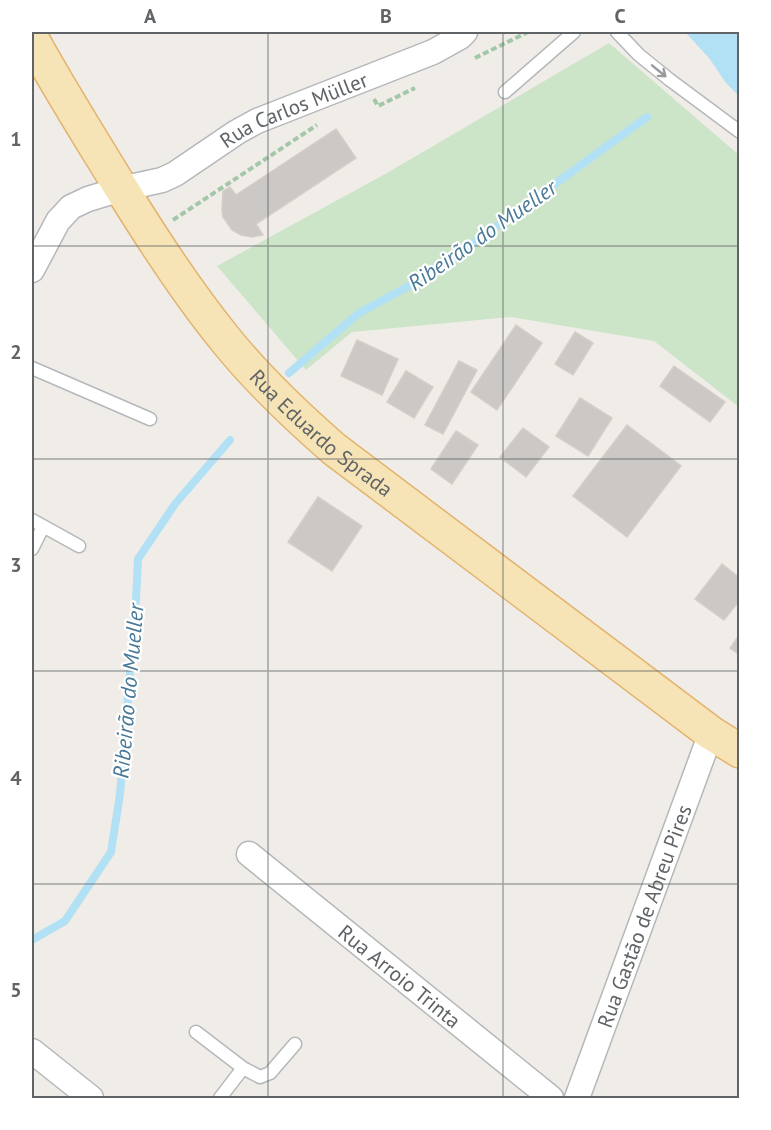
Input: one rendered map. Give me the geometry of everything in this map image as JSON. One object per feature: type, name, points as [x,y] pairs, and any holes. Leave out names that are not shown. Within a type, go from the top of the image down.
[{"type":"main road","name":"Rua Eduardo Sprada","points":[[32,39],[60,90],[149,235],[191,295],[261,380],[334,449],[711,733],[740,751]]},
{"type":"main road","name":"Rua Eduardo Sprada","points":[[711,733],[740,765]]},
{"type":"street","name":"Rua Carlos Müller","points":[[32,270],[58,221],[71,207],[121,189],[162,180],[257,121],[433,52],[465,32]]},
{"type":"street","name":"Rua Gastão de Abreu Pires","points":[[577,1098],[711,733]]},
{"type":"street","name":"Rua Arroio Trinta","points":[[249,854],[551,1098]]},
{"type":"street","points":[[32,1051],[91,1098]]},
{"type":"lane","points":[[505,92],[574,32]]},
{"type":"lane","points":[[616,32],[639,55],[740,132]]},
{"type":"lane","points":[[32,368],[150,419]]},
{"type":"lane","points":[[32,520],[80,546]]},
{"type":"lane","points":[[32,549],[44,527]]},
{"type":"lane","points":[[196,1032],[243,1068],[260,1077],[270,1073],[295,1044]]},
{"type":"lane","points":[[220,1098],[243,1068]]},
{"type":"path","points":[[474,58],[528,32]]},
{"type":"path","points":[[370,92],[378,106],[421,85]]},
{"type":"path","points":[[149,235],[326,120]]},
{"type":"green space","points":[[609,43],[739,155],[739,407],[654,341],[511,317],[352,332],[306,370],[217,266],[387,173]]},
{"type":"water","points":[[685,32],[739,32],[739,96],[726,83],[709,58]]},
{"type":"building","points":[[336,129],[356,158],[256,224],[263,235],[252,237],[232,230],[223,217],[223,191],[230,187],[236,195]]},
{"type":"building","points":[[516,325],[542,343],[497,410],[471,392]]},
{"type":"building","points":[[575,332],[593,343],[573,375],[555,364]]},
{"type":"building","points":[[357,340],[398,359],[382,395],[341,376]]},
{"type":"building","points":[[459,361],[477,370],[443,434],[425,425]]},
{"type":"building","points":[[674,366],[725,402],[710,422],[660,386]]},
{"type":"building","points":[[406,371],[433,387],[414,418],[387,402]]},
{"type":"building","points":[[580,398],[612,418],[588,456],[556,436]]},
{"type":"building","points":[[627,425],[681,466],[627,537],[573,496]]},
{"type":"building","points":[[523,428],[549,447],[526,477],[500,457]]},
{"type":"building","points":[[456,431],[478,445],[452,484],[431,469]]},
{"type":"building","points":[[318,497],[362,526],[332,571],[288,542]]},
{"type":"building","points":[[722,564],[740,578],[740,600],[724,620],[695,599]]},
{"type":"building","points":[[740,634],[740,655],[730,648]]},
{"type":"waterway","name":"Ribeirão do Mueller","points":[[289,373],[359,313],[431,274],[647,117]]},
{"type":"waterway","name":"Ribeirão do Mueller","points":[[32,940],[65,921],[111,852],[120,794],[138,559],[175,504],[230,440]]}]
